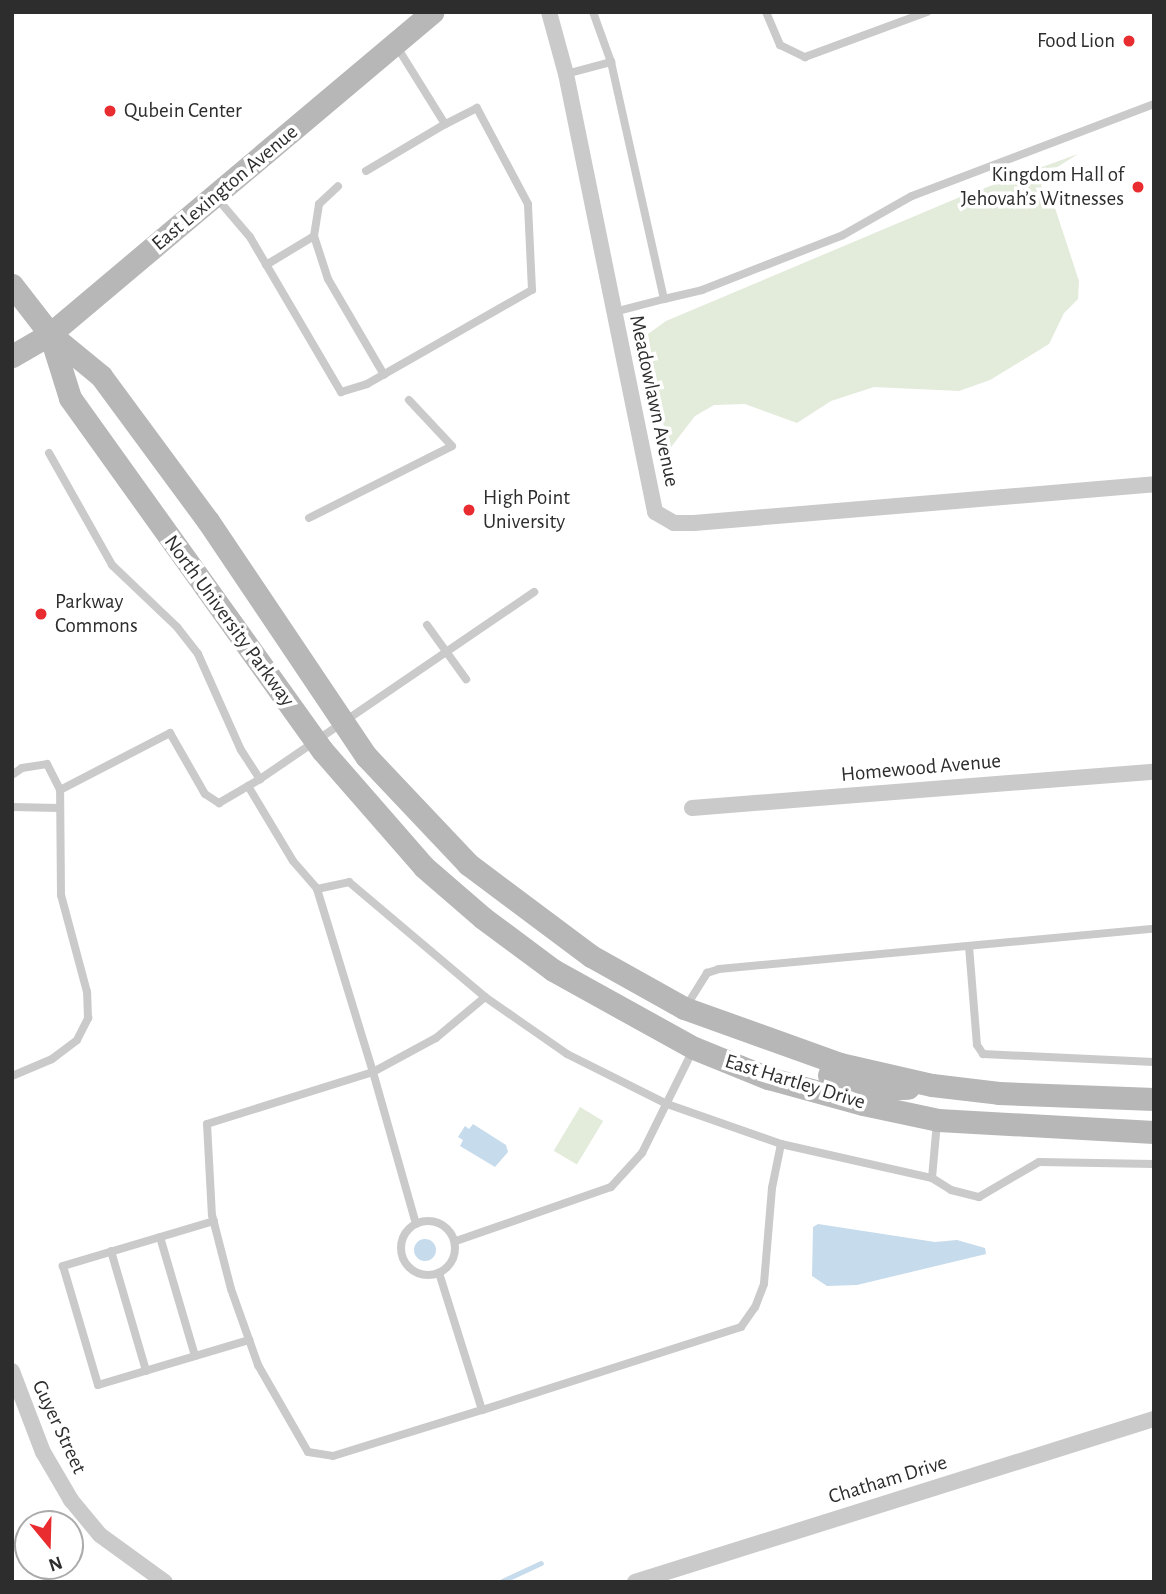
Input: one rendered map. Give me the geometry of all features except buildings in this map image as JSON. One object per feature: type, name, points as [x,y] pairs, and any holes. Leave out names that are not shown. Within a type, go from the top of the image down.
[{"type":"main road","name":"East Lexington Avenue","points":[[12,356],[50,334],[432,12]]},
{"type":"main road","name":"North University Parkway","points":[[12,285],[50,334],[101,376],[208,521],[344,724],[415,813],[468,864]]},
{"type":"main road","name":"North University Parkway","points":[[50,334],[70,398],[317,743],[366,803],[443,884]]},
{"type":"main road","name":"East Hartley Drive","points":[[468,864],[591,956],[684,1008],[839,1064],[950,1087],[1154,1099]]},
{"type":"main road","name":"East Hartley Drive","points":[[443,884],[568,978],[694,1048],[768,1078],[938,1120],[1154,1132]]},
{"type":"main road","points":[[568,978],[608,983],[668,1017],[684,1008]]},
{"type":"main road","points":[[694,1048],[717,1038],[873,1089],[950,1087]]},
{"type":"street","name":"Meadowlawn Avenue","points":[[549,12],[566,74],[655,512],[674,523],[1154,484]]},
{"type":"street","name":"Homewood Avenue","points":[[692,808],[1154,772]]},
{"type":"street","name":"Guyer Street","points":[[12,1371],[43,1452],[71,1500],[100,1535],[158,1580]]},
{"type":"street","name":"Chatham Drive","points":[[635,1582],[1154,1419]]},
{"type":"lane","points":[[593,12],[611,62],[664,299]]},
{"type":"lane","points":[[766,12],[776,39],[787,52],[806,57],[927,12]]},
{"type":"lane","points":[[395,44],[445,124]]},
{"type":"lane","points":[[566,74],[611,62]]},
{"type":"lane","points":[[614,312],[702,290],[843,235],[912,196],[1154,104]]},
{"type":"lane","points":[[215,196],[266,265],[341,391],[384,375],[532,290],[528,204],[477,108],[366,171]]},
{"type":"lane","points":[[338,186],[319,204],[314,236],[328,279],[384,375]]},
{"type":"lane","points":[[266,265],[314,236]]},
{"type":"lane","points":[[309,518],[452,446],[409,400]]},
{"type":"lane","points":[[49,453],[112,565],[177,627],[198,654],[241,750],[260,779]]},
{"type":"lane","points":[[60,790],[170,733],[205,794],[219,803],[317,743],[534,592]]},
{"type":"lane","points":[[427,625],[466,679]]},
{"type":"lane","points":[[12,775],[22,768],[47,764],[60,790],[61,895],[87,992],[88,1018],[77,1040],[52,1059],[12,1076]]},
{"type":"lane","points":[[248,786],[293,861],[317,889],[416,1224]]},
{"type":"lane","points":[[12,807],[60,808]]},
{"type":"lane","points":[[317,889],[349,882],[485,997],[568,1054],[667,1104],[781,1144],[932,1178],[951,1191],[979,1197],[1039,1162],[1154,1164]]},
{"type":"lane","points":[[684,1008],[707,973],[719,970],[1154,929]]},
{"type":"lane","points":[[969,946],[977,1045],[983,1054],[1154,1062]]},
{"type":"lane","points":[[485,997],[436,1038],[373,1072],[207,1124],[214,1221],[249,1340],[258,1365],[308,1452],[333,1456],[741,1327],[755,1307],[764,1284],[772,1188],[781,1144]]},
{"type":"lane","points":[[456,1241],[611,1187],[642,1153],[694,1048]]},
{"type":"lane","points":[[932,1178],[938,1120]]},
{"type":"lane","points":[[214,1221],[62,1266],[98,1385],[249,1340]]},
{"type":"lane","points":[[416,1224],[435,1223],[456,1241]]},
{"type":"lane","points":[[416,1224],[401,1244],[403,1259],[415,1272],[439,1273],[452,1259],[456,1241]]},
{"type":"lane","points":[[160,1237],[195,1356]]},
{"type":"lane","points":[[111,1251],[146,1371]]},
{"type":"lane","points":[[439,1273],[482,1410]]},
{"type":"green space","points":[[1078,154],[1043,176],[1041,186],[1055,208],[1079,281],[1078,299],[1064,313],[1049,344],[990,380],[959,391],[874,387],[831,401],[797,423],[745,404],[714,405],[695,416],[668,451],[648,334],[666,321],[960,197]]},
{"type":"green space","points":[[580,1107],[603,1121],[577,1165],[554,1151]]},
{"type":"water","points":[[473,1124],[506,1145],[508,1152],[495,1167],[460,1146],[463,1140],[458,1137],[465,1126],[469,1129]]},
{"type":"water","points":[[818,1224],[935,1242],[957,1240],[985,1248],[986,1254],[857,1285],[827,1286],[812,1276],[813,1227]]},
{"type":"water","points":[[425,1239],[433,1242],[436,1250],[433,1258],[425,1261],[417,1258],[414,1250],[417,1242]]},
{"type":"waterway","points":[[500,1582],[541,1563]]},
{"type":"place","name":"Food Lion","points":[[1129,41]]},
{"type":"place","name":"Qubein Center","points":[[110,111]]},
{"type":"place","name":"Kingdom Hall of Jehovah’s Witnesses","points":[[1138,187]]},
{"type":"place","name":"High Point University","points":[[469,510]]},
{"type":"place","name":"Parkway Commons","points":[[41,614]]}]
